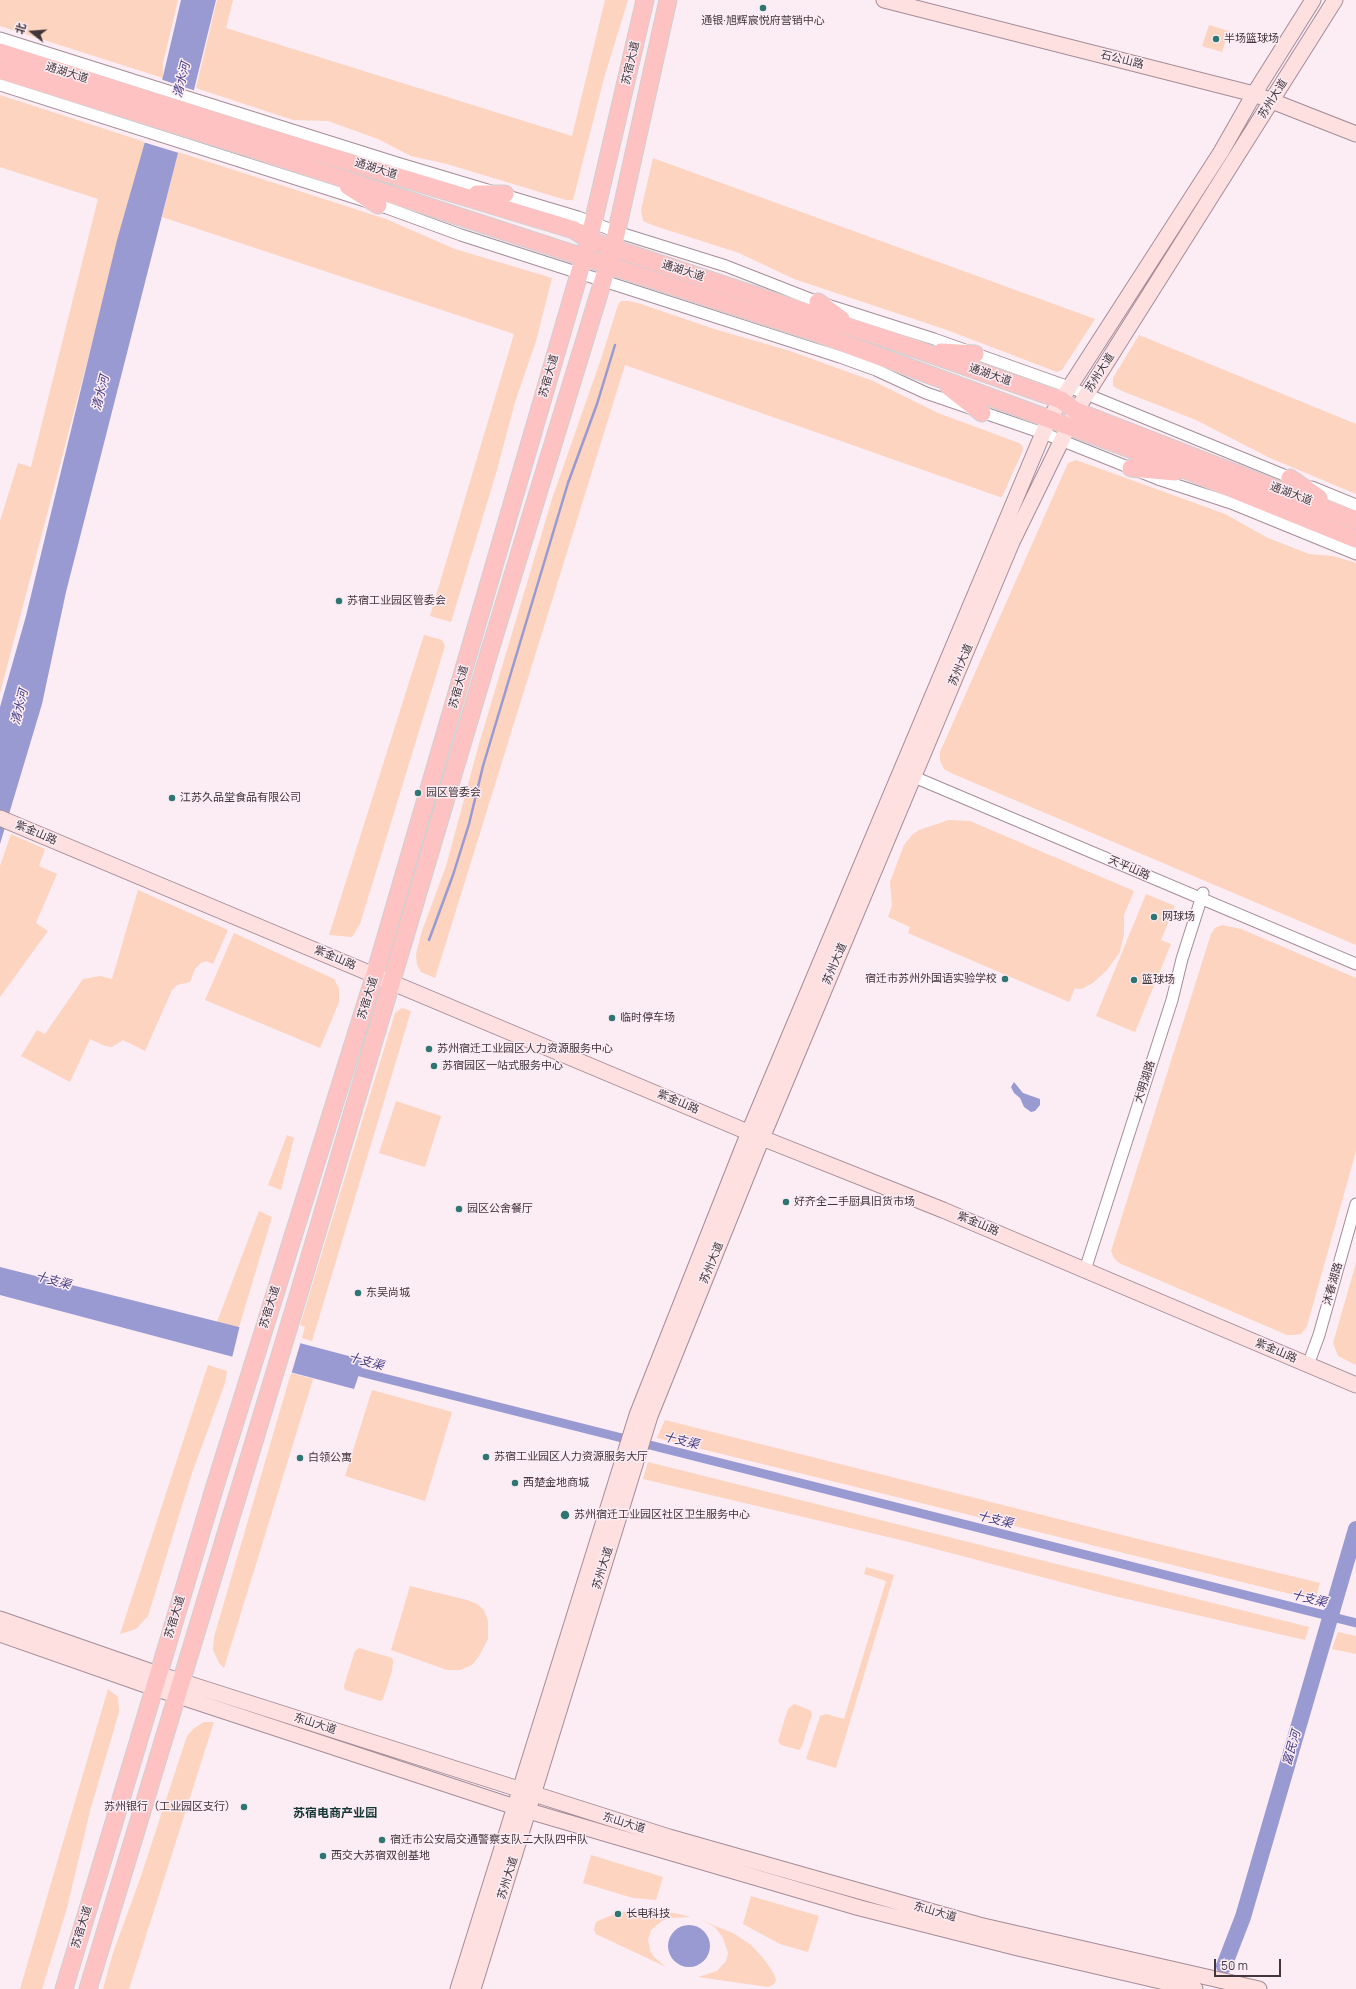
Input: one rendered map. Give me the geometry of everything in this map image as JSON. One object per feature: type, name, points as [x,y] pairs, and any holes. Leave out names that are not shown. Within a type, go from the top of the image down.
[{"type":"main road","name":"苏宿大道","points":[[64,1989],[264,1326],[375,974],[589,240],[645,0]]},
{"type":"main road","name":"苏宿大道","points":[[88,1989],[274,1377],[490,650],[606,272],[615,240],[668,0]]},
{"type":"main road","name":"通湖大道","points":[[0,52],[146,91],[248,132],[332,174],[606,272],[819,334],[938,378],[1046,426],[1068,426],[1353,514]]},
{"type":"main road","name":"通湖大道","points":[[0,70],[140,122],[248,132],[574,230],[589,240],[615,240],[852,328],[922,351],[1065,393],[1068,426]]},
{"type":"main road","points":[[332,174],[378,205]]},
{"type":"main road","points":[[457,194],[505,194]]},
{"type":"main road","points":[[818,302],[852,328]]},
{"type":"main road","points":[[922,351],[975,354]]},
{"type":"main road","points":[[938,378],[982,413]]},
{"type":"main road","name":"通湖大道","points":[[1068,426],[1356,538]]},
{"type":"main road","points":[[1131,468],[1194,474]]},
{"type":"main road","points":[[1290,478],[1353,514]]},
{"type":"street","name":"石公山路","points":[[884,0],[1254,94],[1356,134]]},
{"type":"street","name":"苏州大道","points":[[473,1989],[522,1809],[644,1416],[756,1135],[909,772],[1046,426],[1065,393],[1221,152],[1254,94],[1313,0]]},
{"type":"street","name":"苏州大道","points":[[909,772],[1012,542],[1068,426],[1334,0]]},
{"type":"street","points":[[0,38],[146,91]]},
{"type":"street","points":[[0,85],[140,122],[200,149],[378,205],[460,235],[582,264]]},
{"type":"street","points":[[248,132],[397,163],[505,194],[593,223],[615,240],[726,266],[818,302],[975,354],[1065,393],[1087,395],[1290,478]]},
{"type":"street","points":[[606,272],[876,370],[926,393],[982,413],[1046,426]]},
{"type":"street","points":[[1068,426],[1131,468],[1231,503],[1356,554]]},
{"type":"street","name":"天平山路","points":[[909,772],[1205,897],[1356,958]]},
{"type":"street","name":"紫金山路","points":[[5,820],[756,1135],[943,1210],[1356,1385]]},
{"type":"street","name":"天平山路","points":[[1205,897],[1356,964]]},
{"type":"street","name":"大明湖路","points":[[1088,1271],[1172,1000],[1182,959],[1205,897]]},
{"type":"street","name":"沐春湖路","points":[[1310,1366],[1356,1204]]},
{"type":"street","name":"沐春湖路","points":[[1310,1366],[1325,1334],[1356,1222]]},
{"type":"street","name":"东山大道","points":[[0,1619],[156,1681]]},
{"type":"street","name":"东山大道","points":[[0,1634],[180,1689],[522,1809],[860,1908],[1018,1948],[1195,1989]]},
{"type":"street","name":"东山大道","points":[[180,1689],[669,1837],[979,1925],[1259,1989]]},
{"type":"street","name":"苏州大道","points":[[458,1989],[522,1809]]},
{"type":"shaded area","points":[[0,0],[178,0],[163,63],[163,78],[0,26]]},
{"type":"shaded area","points":[[217,0],[233,0],[226,28],[572,136],[605,0],[628,0],[604,78],[573,200],[566,200],[447,164],[411,156],[378,139],[328,121],[293,120],[196,88]]},
{"type":"shaded area","name":"半场篮球场","points":[[1209,25],[1229,31],[1222,52],[1202,46]]},
{"type":"shaded area","points":[[0,95],[145,142],[0,693],[0,521],[18,463],[31,467],[98,199],[0,167]]},
{"type":"shaded area","points":[[178,152],[386,219],[455,249],[552,278],[536,341],[515,402],[497,470],[451,622],[430,616],[514,334],[162,217]]},
{"type":"shaded area","points":[[653,158],[1095,319],[1062,370],[1057,372],[947,330],[794,279],[739,253],[643,221],[641,210]]},
{"type":"shaded area","points":[[621,301],[641,304],[714,329],[790,351],[873,381],[938,413],[1019,443],[1022,445],[1023,450],[1002,497],[1000,497],[625,365],[435,978],[421,972],[417,965],[416,954],[422,931],[446,866],[479,744],[552,499],[602,356],[618,305]]},
{"type":"shaded area","points":[[1139,335],[1356,424],[1356,494],[1270,458],[1196,420],[1122,391],[1113,386],[1113,378]]},
{"type":"shaded area","points":[[1076,460],[1225,514],[1268,538],[1309,554],[1333,556],[1356,563],[1356,945],[944,769],[940,761],[940,752],[1068,463]]},
{"type":"shaded area","points":[[424,635],[442,640],[445,646],[360,924],[352,937],[329,935]]},
{"type":"shaded area","points":[[949,820],[970,821],[1134,891],[1124,915],[1124,934],[1120,952],[1107,970],[1094,982],[1084,988],[1075,988],[1069,1002],[908,933],[910,927],[888,917],[892,906],[890,882],[904,845],[912,835],[919,830]]},
{"type":"shaded area","points":[[11,834],[45,849],[39,866],[57,874],[36,923],[48,931],[0,997],[0,866]]},
{"type":"shaded area","points":[[138,890],[228,930],[213,964],[206,961],[201,963],[195,969],[190,982],[177,985],[172,990],[145,1051],[123,1040],[112,1047],[105,1046],[90,1039],[70,1082],[21,1056],[37,1030],[45,1034],[83,979],[100,976],[112,979]]},
{"type":"shaded area","name":"篮球场","points":[[1146,894],[1175,906],[1161,940],[1171,944],[1135,1032],[1096,1016]]},
{"type":"shaded area","points":[[1222,925],[1241,929],[1356,978],[1356,1151],[1307,1326],[1301,1334],[1287,1335],[1119,1263],[1114,1258],[1111,1251],[1211,934],[1215,928]]},
{"type":"shaded area","points":[[234,933],[334,979],[339,988],[339,1002],[320,1048],[205,1000]]},
{"type":"shaded area","points":[[402,1008],[411,1011],[312,1341],[302,1338],[305,1327],[300,1325],[395,1013]]},
{"type":"shaded area","points":[[396,1101],[441,1116],[425,1167],[379,1153]]},
{"type":"shaded area","points":[[287,1135],[294,1138],[281,1190],[268,1185]]},
{"type":"shaded area","points":[[259,1211],[272,1217],[239,1327],[217,1322]]},
{"type":"shaded area","points":[[1356,1263],[1356,1365],[1338,1356],[1333,1343]]},
{"type":"shaded area","points":[[208,1365],[227,1371],[225,1383],[192,1473],[148,1616],[136,1629],[120,1634]]},
{"type":"shaded area","points":[[291,1373],[313,1379],[224,1668],[219,1663],[213,1650],[214,1637]]},
{"type":"shaded area","points":[[372,1390],[452,1412],[425,1501],[345,1476]]},
{"type":"shaded area","points":[[665,1420],[1142,1540],[1320,1583],[1315,1600],[657,1438]]},
{"type":"shaded area","points":[[648,1462],[1309,1627],[1305,1640],[1110,1595],[905,1541],[643,1479]]},
{"type":"shaded area","points":[[866,1567],[894,1575],[836,1768],[806,1759],[820,1716],[826,1714],[844,1719],[886,1581],[864,1574]]},
{"type":"shaded area","points":[[410,1586],[467,1600],[477,1604],[484,1610],[488,1621],[488,1639],[479,1656],[472,1665],[460,1670],[447,1670],[391,1650]]},
{"type":"shaded area","points":[[1338,1632],[1356,1636],[1356,1654],[1332,1649]]},
{"type":"shaded area","points":[[359,1648],[392,1658],[392,1671],[381,1701],[345,1690],[344,1686],[355,1651]]},
{"type":"shaded area","points":[[108,1689],[118,1697],[119,1712],[90,1811],[67,1908],[42,1989],[20,1989]]},
{"type":"shaded area","points":[[794,1704],[810,1710],[812,1714],[802,1746],[799,1750],[781,1745],[778,1741],[788,1709]]},
{"type":"shaded area","points":[[204,1722],[214,1722],[129,1989],[103,1989],[113,1953],[140,1879],[187,1736],[193,1729]]},
{"type":"shaded area","points":[[591,1855],[663,1877],[656,1900],[633,1898],[583,1883]]},
{"type":"shaded area","points":[[751,1896],[819,1916],[808,1952],[780,1944],[743,1924]]},
{"type":"shaded area","points":[[641,1910],[674,1913],[691,1917],[669,1918],[662,1921],[651,1930],[648,1940],[650,1950],[654,1957],[666,1967],[596,1934],[594,1930],[596,1922],[600,1920],[620,1912]]},
{"type":"shaded area","points":[[701,1920],[735,1934],[751,1945],[764,1959],[774,1974],[776,1980],[774,1984],[768,1987],[698,1977],[717,1971],[726,1961],[728,1953],[723,1938],[715,1927]]},
{"type":"water","name":"清水河","points":[[181,0],[216,0],[66,592],[42,704],[0,844],[0,707],[26,616],[117,240],[160,89]]},
{"type":"water","points":[[1014,1082],[1023,1093],[1040,1099],[1040,1105],[1035,1111],[1031,1112],[1024,1107],[1020,1098],[1014,1093],[1011,1087]]},
{"type":"water","points":[[0,1267],[364,1360],[354,1389],[0,1295]]},
{"type":"water","points":[[685,1925],[693,1925],[701,1928],[707,1934],[710,1946],[707,1958],[701,1964],[693,1967],[685,1967],[677,1964],[671,1958],[668,1950],[668,1942],[671,1934],[677,1928]]},
{"type":"pier","points":[[160,79],[196,91],[179,153],[143,142]]},
{"type":"pier","points":[[240,1325],[301,1341],[291,1375],[232,1358]]},
{"type":"waterway","points":[[429,940],[453,875],[469,824],[483,766],[568,483],[597,404],[615,345]]},
{"type":"waterway","name":"十支渠","points":[[348,1369],[1356,1623]]},
{"type":"waterway","name":"富民河","points":[[1224,1966],[1243,1917],[1356,1529]]},
{"type":"place","name":"通银·旭辉宸悦府营销中心","points":[[763,8]]},
{"type":"place","name":"半场篮球场","points":[[1216,39]]},
{"type":"place","name":"苏宿工业园区管委会","points":[[339,601]]},
{"type":"place","name":"园区管委会","points":[[418,793]]},
{"type":"place","name":"江苏久品堂食品有限公司","points":[[172,798]]},
{"type":"place","name":"网球场","points":[[1154,917]]},
{"type":"place","name":"宿迁市苏州外国语实验学校","points":[[1005,979]]},
{"type":"place","name":"篮球场","points":[[1134,980]]},
{"type":"place","name":"临时停车场","points":[[612,1018]]},
{"type":"place","name":"苏州宿迁工业园区人力资源服务中心","points":[[429,1049]]},
{"type":"place","name":"苏宿园区一站式服务中心","points":[[434,1066]]},
{"type":"place","name":"好齐全二手厨具旧货市场","points":[[786,1202]]},
{"type":"place","name":"园区公舍餐厅","points":[[459,1209]]},
{"type":"place","name":"东吴尚城","points":[[358,1293]]},
{"type":"place","name":"苏宿工业园区人力资源服务大厅","points":[[486,1457]]},
{"type":"place","name":"白领公寓","points":[[300,1458]]},
{"type":"place","name":"西楚金地商城","points":[[515,1483]]},
{"type":"place","name":"苏州宿迁工业园区社区卫生服务中心","points":[[565,1515]]},
{"type":"place","name":"苏州银行（工业园区支行）","points":[[244,1807]]},
{"type":"place","name":"宿迁市公安局交通警察支队二大队四中队","points":[[382,1840]]},
{"type":"place","name":"西交大苏宿双创基地","points":[[323,1856]]},
{"type":"place","name":"长电科技","points":[[618,1914]]},
{"type":"district","name":"苏宿电商产业园","points":[[335,1814]]}]
